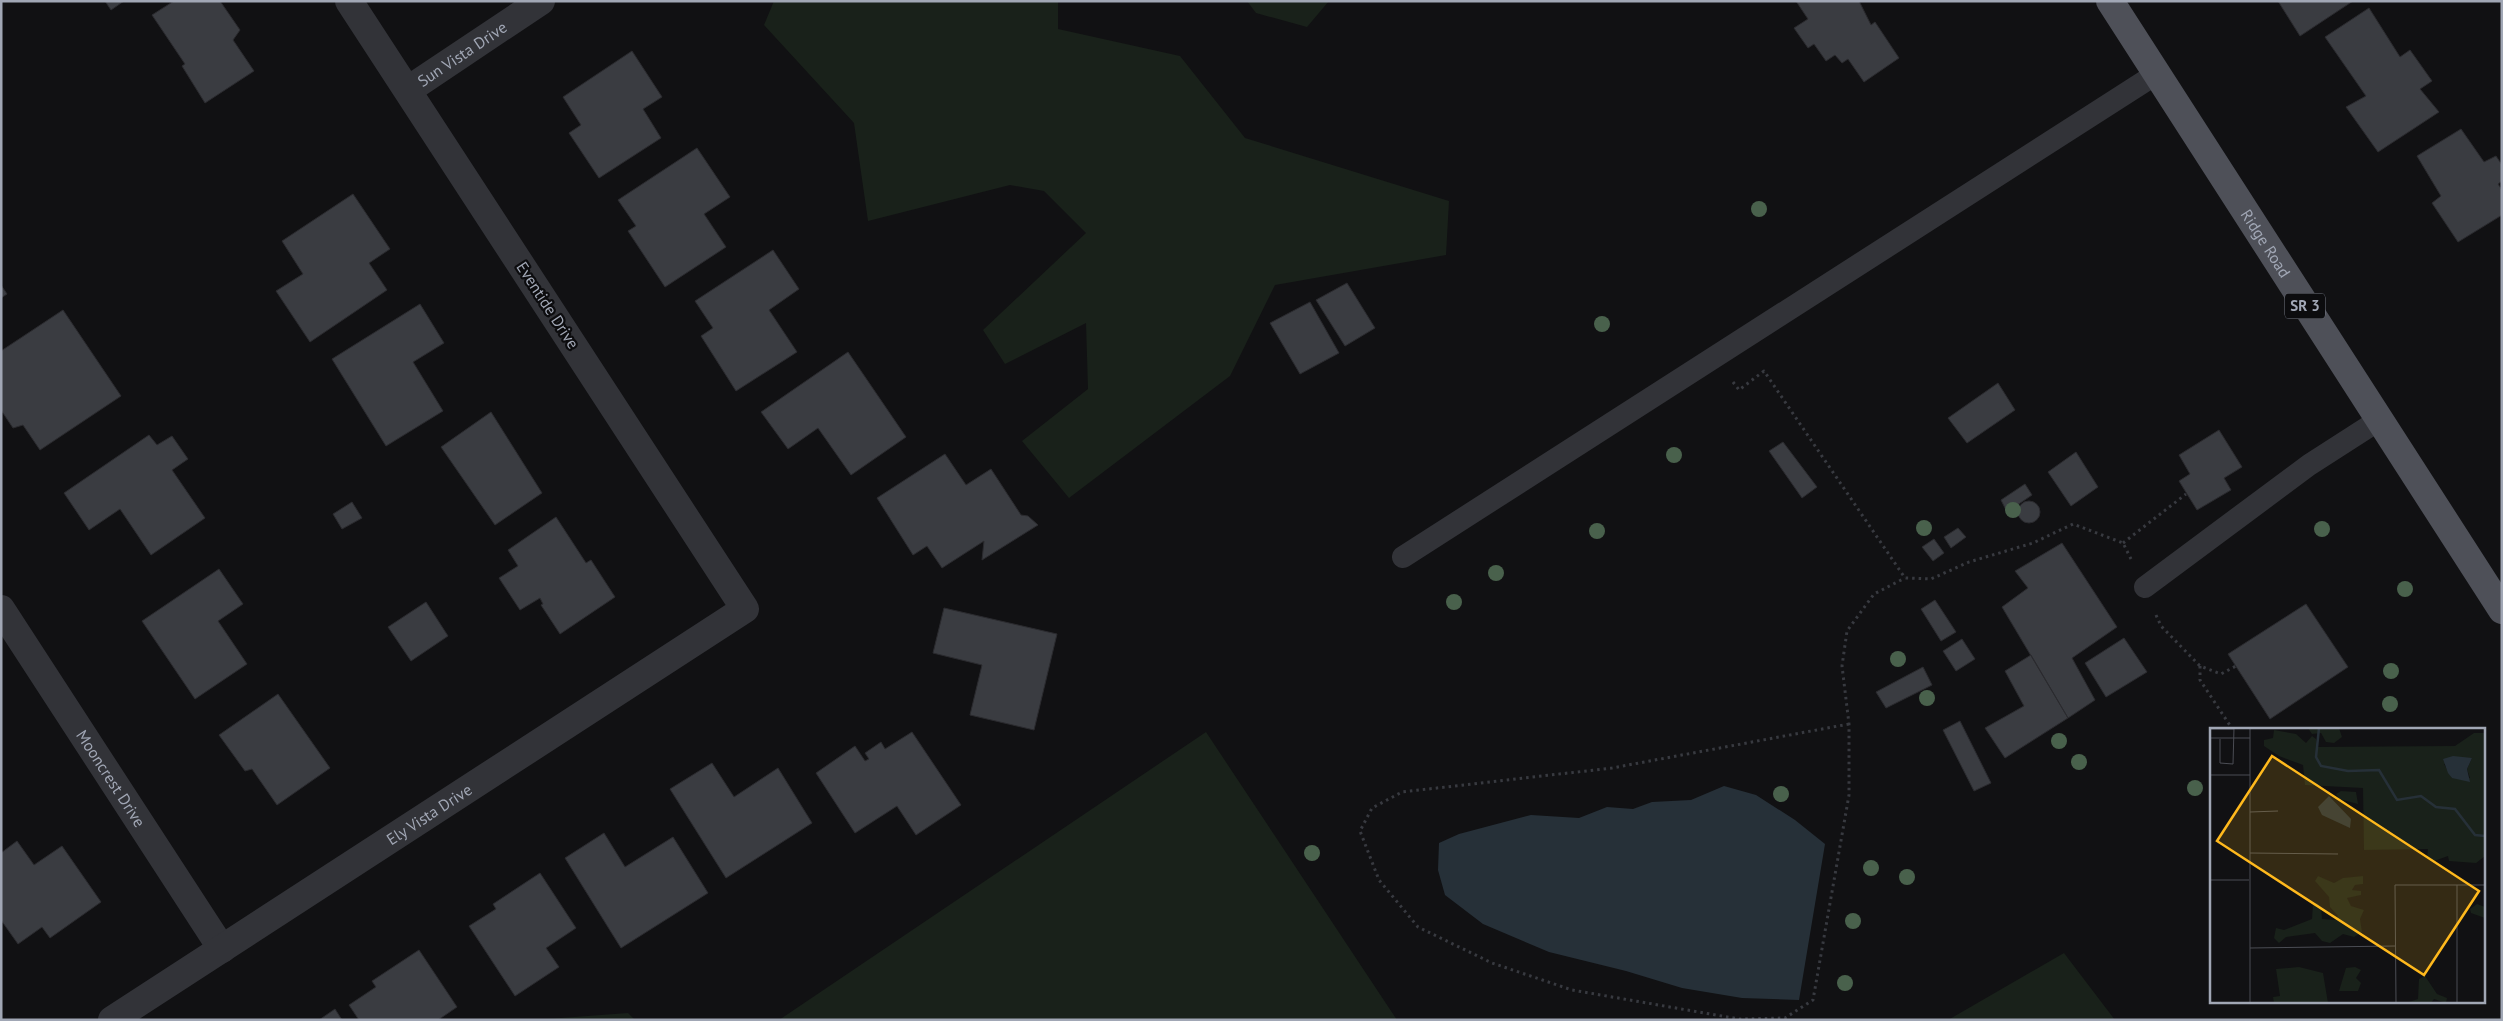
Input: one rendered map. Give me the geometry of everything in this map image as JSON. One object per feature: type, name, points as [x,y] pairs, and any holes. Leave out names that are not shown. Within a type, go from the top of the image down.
[{"type":"main road","name":"Ridge Road","points":[[2110,1],[2502,610]]},
{"type":"street","name":"Eventide Drive","points":[[348,1],[408,90],[745,609]]},
{"type":"street","name":"Sun Vista Drive","points":[[408,90],[541,1]]},
{"type":"street","name":"Mooncrest Drive","points":[[1,609],[222,949]]},
{"type":"street","name":"Ely Vista Drive","points":[[112,1020],[745,609]]},
{"type":"lane","points":[[1403,557],[2156,74]]},
{"type":"lane","points":[[2145,587],[2309,465],[2378,420]]},
{"type":"path","points":[[1729,375],[1739,390],[1764,371],[1905,578]]},
{"type":"path","points":[[2123,543],[2186,494]]},
{"type":"path","points":[[1849,724],[1612,768],[1402,792],[1372,808],[1360,831],[1379,880],[1418,926],[1492,963],[1572,990],[1740,1019],[1785,1018],[1813,1000],[1849,795],[1849,724],[1842,666],[1847,631],[1874,594],[1905,578],[1931,578],[1969,562],[2033,543],[2073,524],[2123,543],[2145,587],[2161,626],[2200,666],[2221,674],[2236,666]]},
{"type":"path","points":[[2200,666],[2200,680],[2231,728]]},
{"type":"shaded area","points":[[774,1],[1058,1],[1058,29],[1180,56],[1245,138],[1449,201],[1446,255],[1275,285],[1230,376],[1069,498],[1022,441],[1088,389],[1086,323],[1005,364],[983,330],[1086,233],[1044,191],[1010,185],[868,221],[854,123],[764,25]]},
{"type":"shaded area","points":[[1247,1],[1329,1],[1307,27],[1256,13]]},
{"type":"shaded area","points":[[1206,732],[1397,1020],[779,1020]]},
{"type":"shaded area","points":[[1724,786],[1756,795],[1795,820],[1825,844],[1799,1000],[1742,998],[1682,988],[1626,971],[1549,952],[1483,924],[1445,895],[1438,870],[1439,843],[1459,834],[1531,815],[1579,818],[1607,807],[1633,809],[1652,802],[1691,800]]},
{"type":"shaded area","points":[[2064,953],[2115,1020],[1948,1020]]},
{"type":"shaded area","points":[[628,1013],[635,1020],[546,1020],[547,1019]]},
{"type":"building","points":[[105,1],[124,1],[111,10]]},
{"type":"building","points":[[174,1],[220,1],[240,30],[233,40],[254,71],[205,103],[182,66],[185,64],[152,15]]},
{"type":"building","points":[[1796,1],[1859,1],[1871,25],[1875,22],[1899,58],[1864,82],[1848,59],[1842,63],[1835,55],[1826,61],[1814,44],[1808,48],[1794,28],[1808,19]]},
{"type":"building","points":[[2278,1],[2353,1],[2300,36]]},
{"type":"building","points":[[2369,8],[2400,57],[2410,50],[2432,81],[2420,89],[2439,112],[2378,152],[2346,107],[2366,96],[2325,37]]},
{"type":"building","points":[[632,51],[662,97],[643,109],[661,138],[599,178],[569,133],[581,125],[563,97]]},
{"type":"building","points":[[2461,129],[2484,162],[2496,156],[2502,165],[2502,181],[2498,184],[2502,190],[2502,215],[2458,242],[2432,203],[2441,196],[2417,156]]},
{"type":"building","points":[[697,148],[730,197],[704,214],[726,247],[665,287],[628,231],[636,226],[618,200]]},
{"type":"building","points":[[353,194],[390,249],[369,263],[387,290],[310,342],[276,291],[303,274],[282,241]]},
{"type":"building","points":[[773,250],[799,289],[769,310],[797,352],[736,391],[701,336],[713,328],[695,301]]},
{"type":"building","points":[[1347,283],[1375,328],[1345,346],[1316,300]]},
{"type":"building","points":[[1,285],[7,294],[1,298]]},
{"type":"building","points":[[1310,302],[1339,353],[1300,374],[1270,323]]},
{"type":"building","points":[[420,304],[444,343],[413,362],[443,411],[386,446],[332,359]]},
{"type":"building","points":[[63,310],[121,396],[40,450],[23,425],[13,428],[1,410],[1,351]]},
{"type":"building","points":[[848,352],[906,437],[851,475],[818,428],[788,449],[761,412]]},
{"type":"building","points":[[1998,383],[2015,410],[1967,443],[1948,418]]},
{"type":"building","points":[[491,412],[542,493],[495,525],[441,447]]},
{"type":"building","points":[[2219,430],[2242,467],[2224,478],[2231,490],[2197,510],[2179,481],[2190,474],[2179,455]]},
{"type":"building","points":[[149,435],[157,445],[172,436],[188,459],[172,470],[205,518],[151,555],[120,509],[89,530],[64,493]]},
{"type":"building","points":[[1783,442],[1817,487],[1802,498],[1769,451]]},
{"type":"building","points":[[2076,452],[2098,487],[2071,506],[2048,472]]},
{"type":"building","points":[[945,454],[966,485],[991,469],[1021,515],[1028,516],[1038,525],[982,560],[984,541],[942,568],[927,546],[913,555],[877,498]]},
{"type":"building","points":[[2025,484],[2032,495],[2007,512],[2001,500]]},
{"type":"building","points":[[2029,501],[2037,504],[2040,512],[2037,520],[2029,523],[2021,520],[2018,512],[2021,504]]},
{"type":"building","points":[[352,502],[362,518],[342,529],[333,514]]},
{"type":"building","points":[[556,517],[586,563],[591,560],[615,597],[560,634],[541,605],[543,604],[540,598],[520,610],[499,578],[518,566],[508,550]]},
{"type":"building","points":[[1958,528],[1966,537],[1951,548],[1944,537]]},
{"type":"building","points":[[1934,539],[1944,553],[1933,561],[1922,547]]},
{"type":"building","points":[[2062,543],[2117,627],[2072,658],[2095,700],[2068,718],[2002,607],[2028,588],[2015,571]]},
{"type":"building","points":[[219,569],[243,604],[218,621],[247,664],[195,699],[142,621]]},
{"type":"building","points":[[1935,600],[1956,632],[1941,641],[1921,609]]},
{"type":"building","points":[[426,602],[448,636],[411,661],[388,627]]},
{"type":"building","points":[[2306,604],[2348,667],[2270,719],[2228,654]]},
{"type":"building","points":[[944,608],[1057,634],[1034,730],[970,715],[982,665],[933,653]]},
{"type":"building","points":[[2124,638],[2147,672],[2106,697],[2085,663]]},
{"type":"building","points":[[1962,639],[1975,659],[1956,671],[1943,651]]},
{"type":"building","points":[[2031,655],[2068,718],[2005,758],[1985,728],[2024,706],[2005,671]]},
{"type":"building","points":[[1923,667],[1932,685],[1886,708],[1876,692]]},
{"type":"building","points":[[278,694],[330,768],[277,805],[252,769],[245,771],[219,735]]},
{"type":"building","points":[[1960,721],[1991,783],[1974,791],[1943,730]]},
{"type":"building","points":[[912,732],[961,805],[916,835],[897,806],[855,833],[816,773],[855,746],[865,761],[869,759],[865,753],[881,742],[885,749]]},
{"type":"building","points":[[712,763],[734,797],[778,768],[812,823],[726,878],[670,789]]},
{"type":"building","points":[[604,833],[625,867],[673,837],[708,893],[621,948],[565,858]]},
{"type":"building","points":[[17,841],[34,865],[62,846],[101,902],[50,938],[42,927],[18,944],[1,920],[1,853]]},
{"type":"building","points":[[540,873],[576,928],[546,948],[559,967],[515,996],[469,926],[496,909],[493,904]]},
{"type":"building","points":[[419,950],[457,1007],[438,1020],[359,1020],[349,1005],[376,987],[372,981]]},
{"type":"building","points":[[335,1009],[342,1020],[319,1020]]}]
